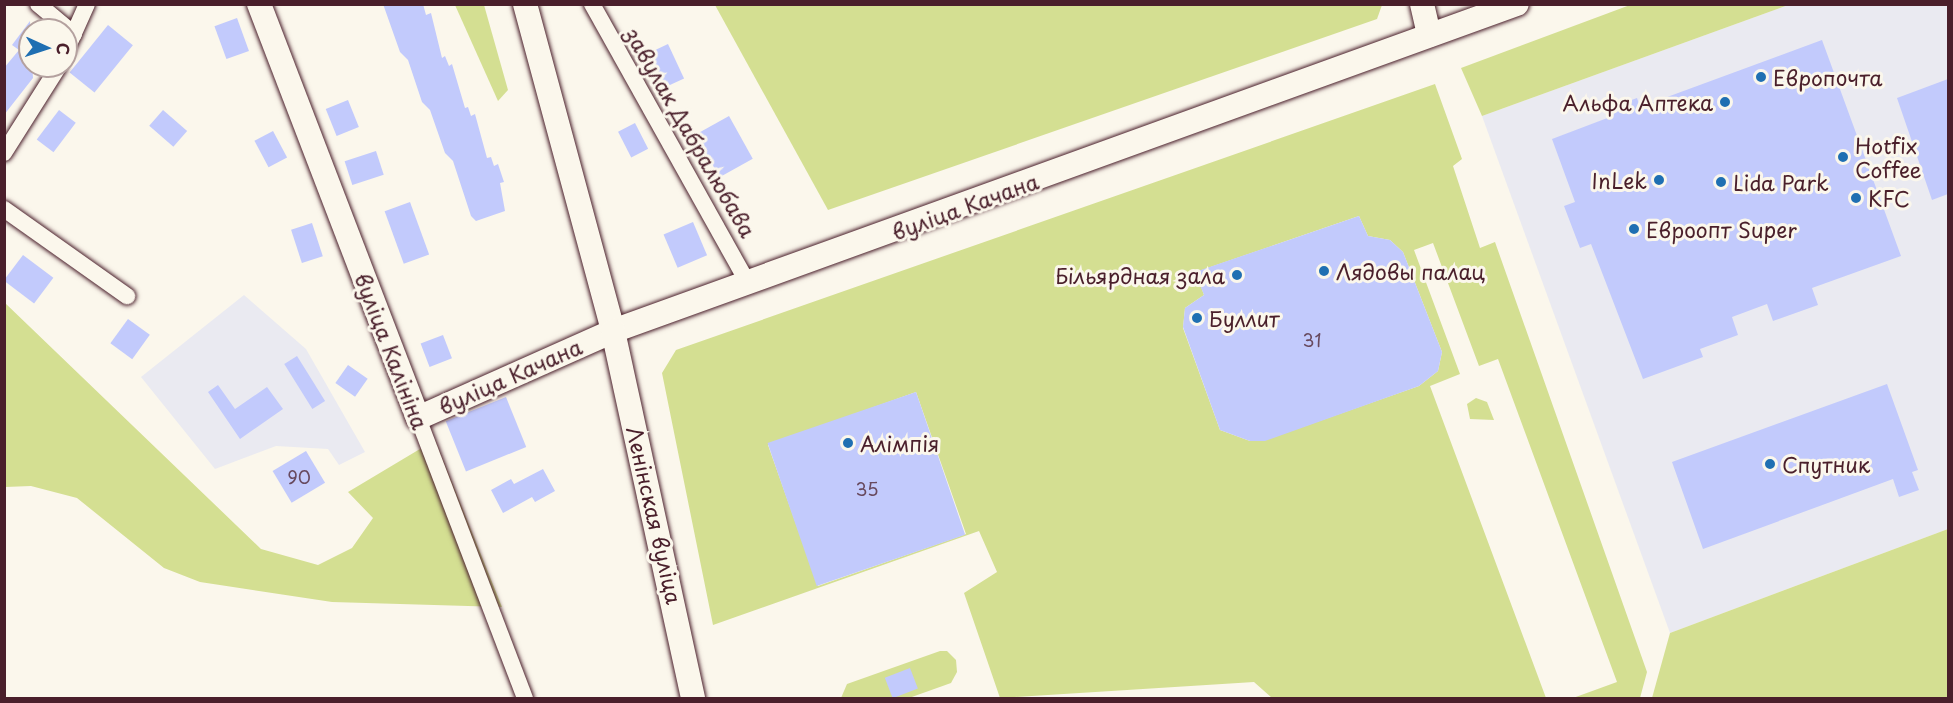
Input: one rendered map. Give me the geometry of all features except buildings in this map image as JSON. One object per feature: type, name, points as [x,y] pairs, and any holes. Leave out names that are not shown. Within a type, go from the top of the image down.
[{"type":"main road","name":"вуліца Калініна","points":[[259,4],[418,418]]},
{"type":"main road","name":"Ленінская вуліца","points":[[525,4],[613,331],[693,699]]},
{"type":"main road","points":[[1422,4],[1429,35]]},
{"type":"main road","name":"вуліца Качана","points":[[418,418],[613,331],[1285,91],[1429,35],[1517,4]]},
{"type":"street","points":[[38,4],[55,18]]},
{"type":"street","points":[[78,25],[87,4]]},
{"type":"street","name":"завулак Дабралюбава","points":[[592,4],[748,283]]},
{"type":"street","points":[[4,153],[51,78]]},
{"type":"street","points":[[4,209],[127,296]]},
{"type":"street","name":"вуліца Калініна","points":[[418,418],[525,699]]},
{"type":"shaded area","points":[[1788,5],[1948,5],[1948,529],[1670,633],[1482,116]]},
{"type":"shaded area","points":[[244,295],[306,349],[365,452],[339,465],[328,449],[276,446],[215,469],[141,377]]},
{"type":"green space","points":[[455,5],[484,5],[508,90],[498,101]]},
{"type":"green space","points":[[715,5],[1382,5],[1377,19],[828,210]]},
{"type":"green space","points":[[1630,5],[1788,5],[1482,116],[1461,68]]},
{"type":"green space","points":[[1435,84],[1462,159],[1453,166],[1480,248],[1495,242],[1647,672],[1640,698],[1573,698],[1617,682],[1498,359],[1479,366],[1433,243],[1414,250],[1460,374],[1430,386],[1546,698],[1272,698],[1254,682],[1000,698],[964,593],[997,572],[979,531],[713,625],[662,373],[676,350]],"holes":[[[1359,216],[1368,236],[1390,240],[1403,252],[1442,352],[1438,371],[1419,386],[1265,440],[1250,441],[1220,430],[1183,328],[1185,308],[1204,295],[1196,272]],[[916,392],[966,534],[818,586],[768,445]]]},
{"type":"green space","points":[[4,302],[261,549],[318,565],[352,548],[373,518],[348,492],[435,440],[502,607],[332,602],[200,582],[164,568],[77,498],[31,486],[5,487]]},
{"type":"green space","points":[[1476,398],[1487,402],[1494,420],[1470,419],[1467,404]]},
{"type":"green space","points":[[1948,529],[1948,698],[1652,698],[1670,633]]},
{"type":"green space","points":[[940,651],[947,651],[956,660],[957,672],[951,683],[909,698],[841,698],[847,684]]},
{"type":"place","name":"Европочта","points":[[1761,77]]},
{"type":"place","name":"Альфа Аптека","points":[[1725,102]]},
{"type":"place","name":"Hotfix Coffee","points":[[1843,157]]},
{"type":"place","name":"InLek","points":[[1659,180]]},
{"type":"place","name":"Lida Park","points":[[1721,182]]},
{"type":"place","name":"KFC","points":[[1856,198]]},
{"type":"place","name":"Евроопт Super","points":[[1634,229]]},
{"type":"place","name":"Лядовы палац","points":[[1324,271]]},
{"type":"place","name":"Більярдная зала","points":[[1237,275]]},
{"type":"place","name":"Буллит","points":[[1197,318]]},
{"type":"place","name":"Алімпія","points":[[848,443]]},
{"type":"place","name":"Спутник","points":[[1770,464]]}]
